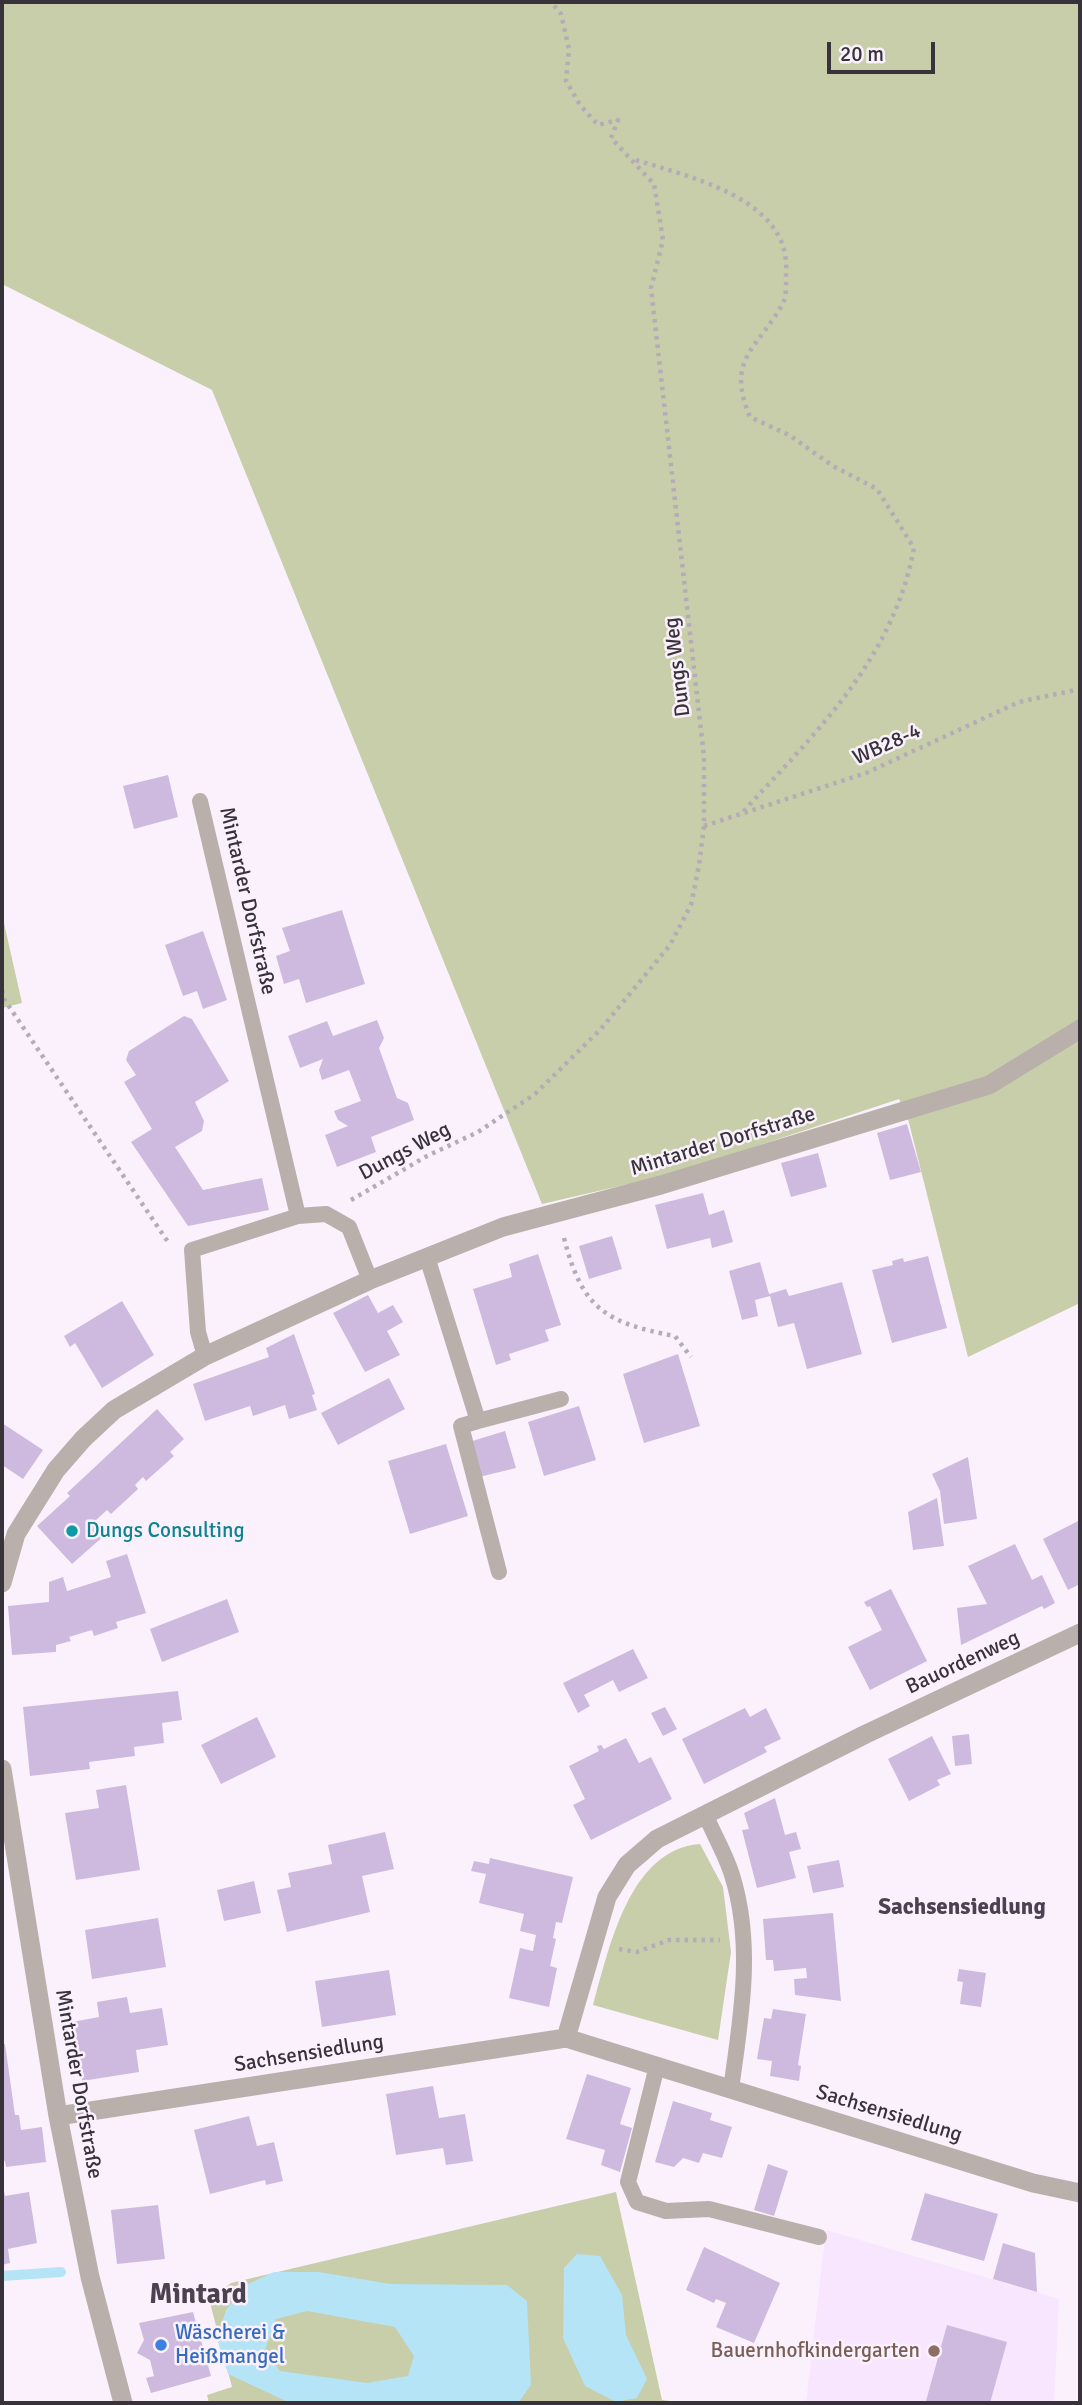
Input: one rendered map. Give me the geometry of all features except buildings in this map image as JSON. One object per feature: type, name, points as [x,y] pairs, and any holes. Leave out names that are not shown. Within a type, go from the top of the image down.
[{"type":"street","name":"Mintarder Dorfstraße","points":[[2,1583],[16,1534],[56,1470],[83,1439],[114,1410],[205,1356],[370,1280],[503,1227],[674,1181],[989,1085],[1080,1029]]},
{"type":"street","name":"Bauordenweg","points":[[706,1816],[866,1734],[1080,1633]]},
{"type":"street","name":"Mintarder Dorfstraße","points":[[2,1769],[58,2116],[90,2277],[123,2403]]},
{"type":"street","points":[[566,2038],[607,1897],[627,1865],[657,1839],[706,1816]]},
{"type":"street","name":"Sachsensiedlung","points":[[58,2116],[566,2038],[1033,2183],[1080,2193]]},
{"type":"lane","name":"Mintarder Dorfstraße","points":[[200,801],[298,1216]]},
{"type":"lane","points":[[205,1356],[198,1332],[192,1250],[298,1216],[326,1214],[349,1227],[370,1280]]},
{"type":"lane","points":[[427,1257],[478,1421]]},
{"type":"lane","points":[[499,1572],[461,1426],[561,1399]]},
{"type":"lane","points":[[706,1816],[732,1875],[745,1940],[744,1993],[732,2089]]},
{"type":"lane","points":[[656,2066],[628,2182],[637,2203],[666,2211],[709,2209],[819,2237]]},
{"type":"path","name":"Dungs Weg","points":[[326,1214],[427,1156],[478,1132],[524,1101],[600,1030],[670,945],[691,905],[704,826],[704,757],[652,288],[663,240],[654,184],[611,138],[618,120],[598,125],[580,105],[565,81],[569,49],[561,14],[551,2]]},
{"type":"path","points":[[634,160],[715,185],[769,218],[787,260],[784,301],[746,353],[740,393],[750,417],[789,435],[833,466],[877,489],[914,548],[907,588],[873,658],[824,724],[742,813]]},
{"type":"path","name":"WB28-4","points":[[704,826],[866,773],[1019,702],[1080,690]]},
{"type":"path","points":[[2,990],[4,999],[118,1166],[166,1243],[192,1250]]},
{"type":"path","points":[[558,1213],[571,1265],[586,1296],[607,1315],[636,1329],[675,1336],[691,1357]]},
{"type":"path","points":[[593,1945],[637,1952],[669,1940],[745,1940]]},
{"type":"shaded area","name":"Bauernhofkindergarten","points":[[826,2230],[1059,2299],[1054,2403],[806,2403]]},
{"type":"green space","points":[[2,2],[1080,2],[1080,1303],[968,1357],[908,1119],[899,1099],[676,1173],[542,1204],[212,390],[2,284]]},
{"type":"green space","points":[[2,914],[22,1003],[2,1008]]},
{"type":"green space","points":[[700,1844],[723,1887],[731,1952],[718,2040],[593,2005],[615,1931],[639,1882],[656,1863],[676,1850]]},
{"type":"green space","points":[[616,2192],[662,2400],[688,2403],[209,2403],[207,2395],[232,2387],[209,2299],[231,2283]]},
{"type":"water","points":[[577,2254],[600,2256],[622,2295],[626,2335],[647,2379],[637,2398],[616,2402],[585,2386],[563,2338],[564,2268]]},
{"type":"water","points":[[274,2272],[319,2272],[390,2284],[507,2285],[527,2301],[531,2385],[518,2403],[290,2403],[228,2374],[217,2339],[226,2310],[246,2285]],"holes":[[[307,2311],[395,2327],[414,2356],[408,2376],[367,2383],[280,2371],[265,2350],[276,2319]]]},
{"type":"waterway","points":[[2,2276],[61,2272]]},
{"type":"place","name":"Dungs Consulting","points":[[72,1531]]},
{"type":"place","name":"Wäscherei & Heißmangel","points":[[161,2345]]},
{"type":"place","name":"Bauernhofkindergarten","points":[[934,2351]]},
{"type":"district","name":"Sachsensiedlung","points":[[962,1908]]},
{"type":"district","name":"Mintard","points":[[198,2296]]}]
